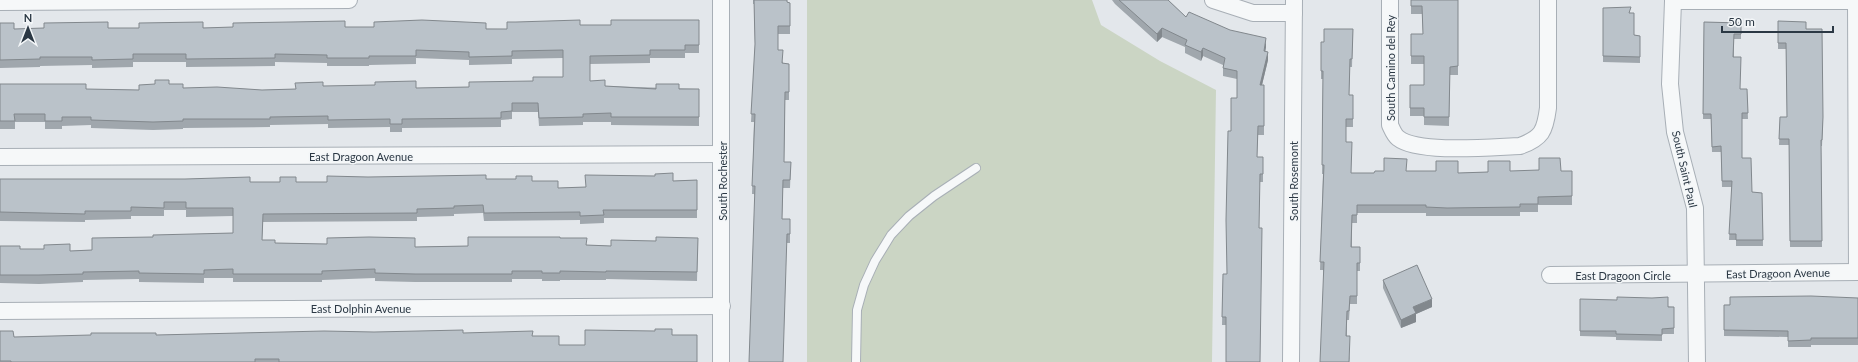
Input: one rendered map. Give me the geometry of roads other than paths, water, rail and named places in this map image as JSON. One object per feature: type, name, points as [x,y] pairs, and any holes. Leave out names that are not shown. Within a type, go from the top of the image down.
[{"type":"street","points":[[0,2],[349,0]]},
{"type":"street","name":"South Rochester","points":[[721,362],[722,0]]},
{"type":"street","points":[[1213,0],[1253,13],[1294,6]]},
{"type":"street","name":"South Camino del Rey","points":[[1390,0],[1390,125],[1397,137],[1404,141],[1410,144],[1431,148],[1520,146],[1532,142],[1542,134],[1546,124],[1548,108],[1548,0]]},
{"type":"street","points":[[1673,1],[1857,1],[1857,272]]},
{"type":"street","name":"South Saint Paul","points":[[1673,1],[1670,84],[1675,132],[1695,208],[1697,362]]},
{"type":"street","name":"South Rosemont","points":[[1291,362],[1294,6]]},
{"type":"street","name":"East Dragoon Avenue","points":[[0,157],[722,154]]},
{"type":"street","name":"East Dragoon Avenue","points":[[1697,274],[1857,272]]},
{"type":"street","name":"East Dragoon Circle","points":[[1550,276],[1697,274]]},
{"type":"street","name":"East Dolphin Avenue","points":[[0,311],[722,306]]},
{"type":"lane","points":[[856,362],[857,310],[864,285],[875,260],[891,235],[909,216],[934,196],[976,168]]}]
